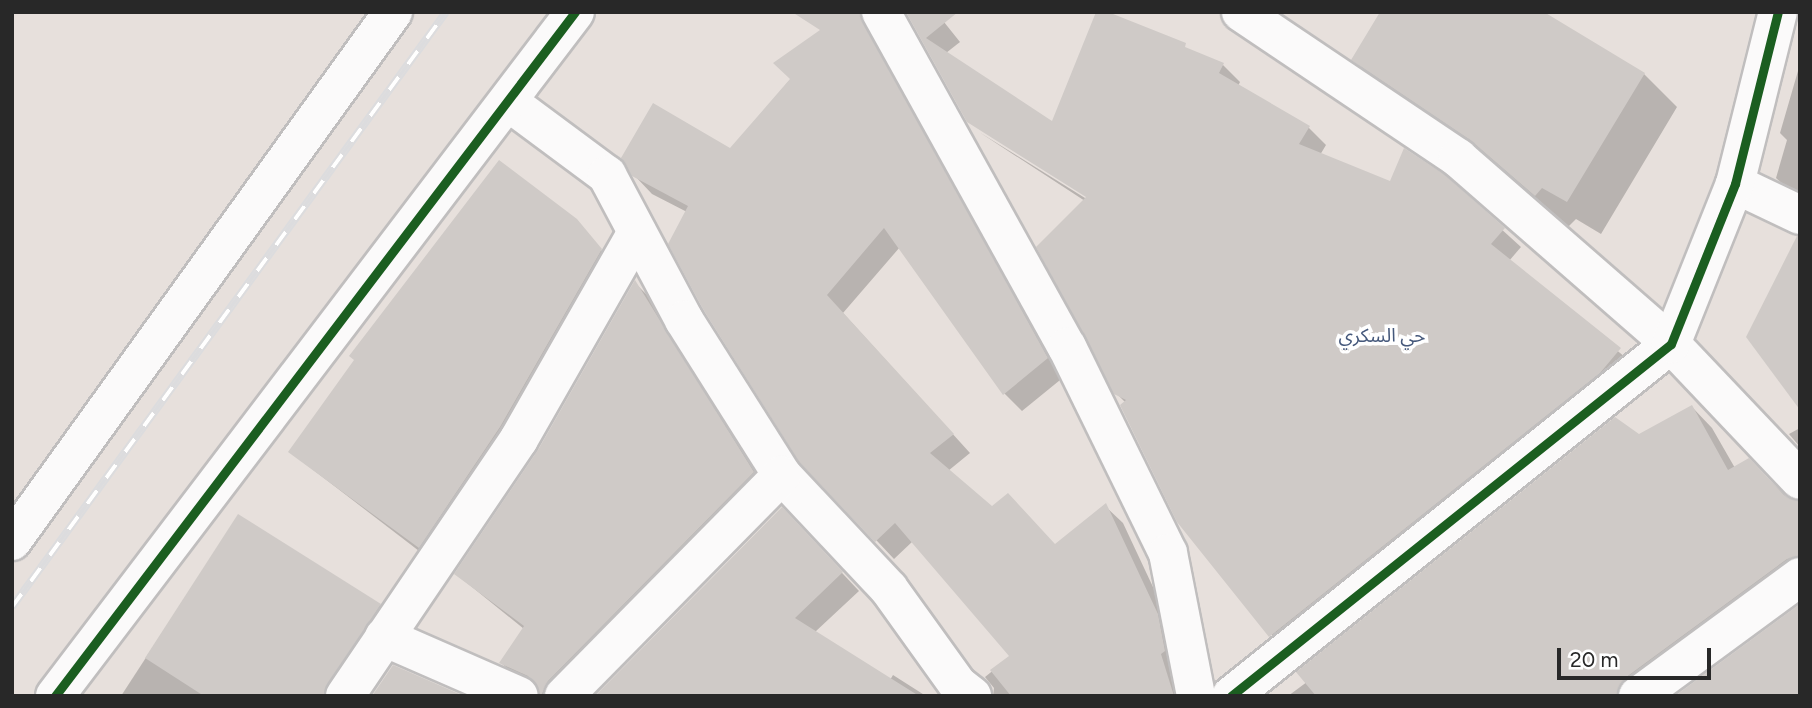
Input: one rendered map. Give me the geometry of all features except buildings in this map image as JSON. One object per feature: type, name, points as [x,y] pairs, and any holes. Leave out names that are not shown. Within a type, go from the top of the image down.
[{"type":"street","points":[[12,541],[393,12]]},
{"type":"street","points":[[70,691],[510,103],[575,12]]},
{"type":"street","points":[[881,12],[1067,347],[1168,553],[1196,696]]},
{"type":"street","points":[[1241,12],[1458,158],[1671,344],[1800,481]]},
{"type":"street","points":[[1231,696],[1671,344],[1735,184],[1778,12]]},
{"type":"street","points":[[510,103],[607,175],[684,320],[782,475],[889,589],[958,685],[972,696]]},
{"type":"street","points":[[1735,184],[1800,215]]},
{"type":"street","points":[[345,696],[519,439],[638,232]]},
{"type":"street","points":[[564,696],[782,475]]},
{"type":"street","points":[[1637,696],[1800,576]]},
{"type":"street","points":[[384,637],[519,696]]},
{"type":"railway","points":[[12,607],[446,12]]},
{"type":"cycle path","points":[[55,696],[575,12]]},
{"type":"cycle path","points":[[1231,696],[1671,344],[1735,184],[1778,12]]},
{"type":"district","name":"حي السكري","points":[[1382,336]]}]
